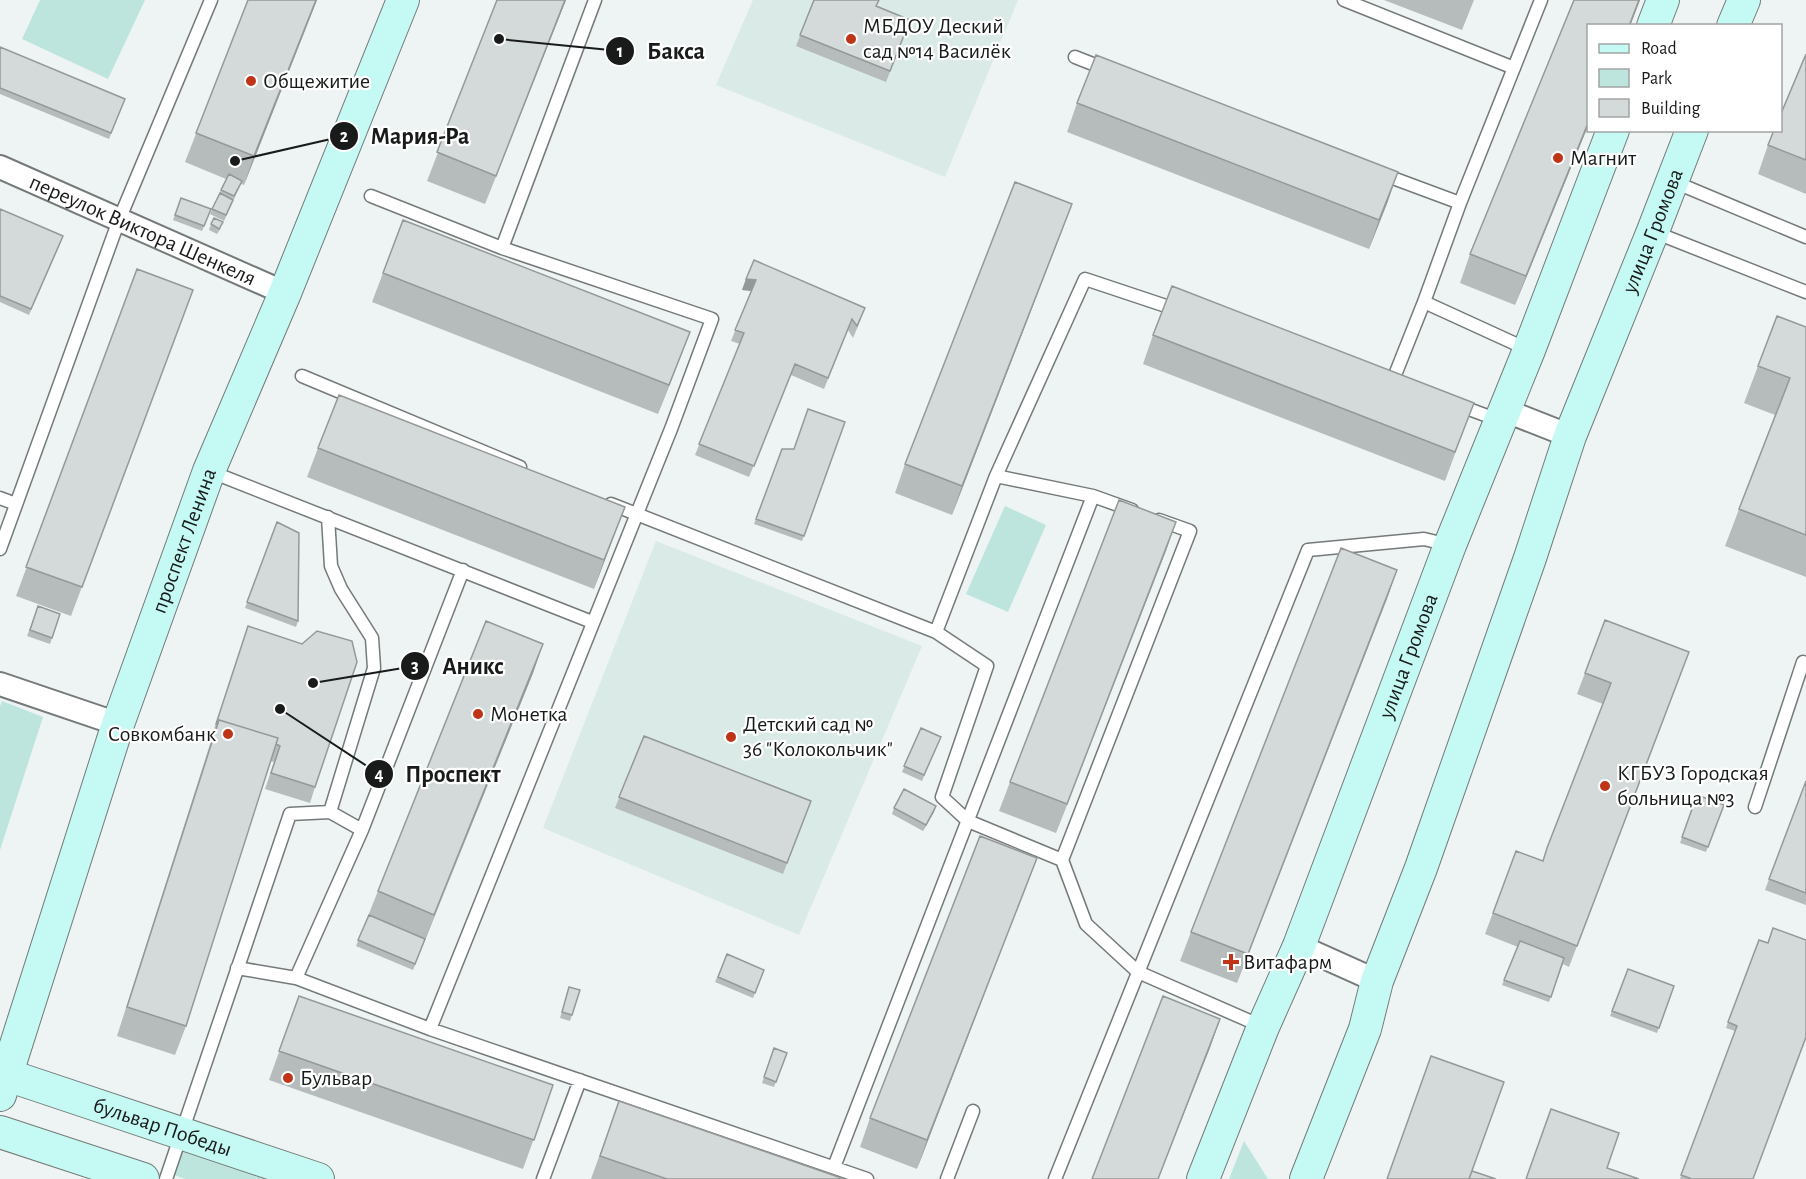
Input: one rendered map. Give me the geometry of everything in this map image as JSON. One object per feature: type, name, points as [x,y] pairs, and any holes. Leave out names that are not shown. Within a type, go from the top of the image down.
[{"type":"street","name":"проспект Ленина","points":[[3,1085],[118,724],[209,471],[285,293],[403,0]]},
{"type":"street","points":[[1734,24],[1744,0]]},
{"type":"street","name":"улица Громова","points":[[1203,1179],[1263,1027],[1299,946],[1450,545],[1529,350],[1612,132]]},
{"type":"street","name":"улица Громова","points":[[1306,1179],[1365,1029],[1377,981],[1421,868],[1530,558],[1570,436],[1691,132]]},
{"type":"street","name":"переулок Виктора Шенкеля","points":[[0,167],[285,293]]},
{"type":"street","points":[[1503,415],[1570,436]]},
{"type":"street","points":[[0,684],[118,724]]},
{"type":"street","points":[[1299,946],[1377,981]]},
{"type":"street","name":"бульвар Победы","points":[[3,1085],[182,1134],[318,1179]]},
{"type":"street","points":[[0,1132],[143,1179]]},
{"type":"lane","points":[[0,549],[119,220],[211,0]]},
{"type":"lane","points":[[502,248],[595,0]]},
{"type":"lane","points":[[1344,0],[1514,68]]},
{"type":"lane","points":[[1370,372],[1398,382],[1460,203],[1541,0]]},
{"type":"lane","points":[[1075,57],[1119,74]]},
{"type":"lane","points":[[1372,170],[1460,203]]},
{"type":"lane","points":[[1672,181],[1806,237]]},
{"type":"lane","points":[[371,196],[502,248],[712,319],[671,429],[430,1029]]},
{"type":"lane","points":[[1653,231],[1806,292]]},
{"type":"lane","points":[[936,632],[996,476],[1085,279],[1188,313]]},
{"type":"lane","points":[[1424,302],[1529,350]]},
{"type":"lane","points":[[302,376],[528,470]]},
{"type":"lane","points":[[1446,400],[1503,415]]},
{"type":"lane","points":[[209,471],[592,622]]},
{"type":"lane","points":[[996,476],[1093,496],[1190,531],[1062,860],[1086,924],[1138,972],[1263,1027]]},
{"type":"lane","points":[[834,1167],[1093,496]]},
{"type":"lane","points":[[0,498],[16,504]]},
{"type":"lane","points":[[604,501],[936,632],[987,666],[942,797],[968,821],[1062,860]]},
{"type":"lane","points":[[328,517],[331,566],[341,590],[372,638],[374,668],[330,812]]},
{"type":"lane","points":[[1055,1179],[1308,550],[1424,539],[1450,545]]},
{"type":"lane","points":[[296,978],[362,830],[463,570]]},
{"type":"lane","points":[[1755,807],[1803,662]]},
{"type":"lane","points":[[166,1179],[290,814],[330,812],[362,830]]},
{"type":"lane","points":[[237,968],[296,978],[430,1029],[867,1179]]},
{"type":"lane","points":[[543,1179],[580,1080]]},
{"type":"lane","points":[[947,1179],[973,1111]]},
{"type":"shaded area","points":[[753,0],[1018,0],[945,177],[716,85]]},
{"type":"shaded area","name":"Детский сад № 36 \"Колокольчик\"","points":[[656,541],[922,646],[799,935],[543,828]]},
{"type":"green space","points":[[40,0],[145,0],[108,79],[22,39]]},
{"type":"green space","points":[[1005,506],[1046,525],[1008,612],[966,594]]},
{"type":"green space","points":[[2,701],[43,717],[0,850],[0,706]]},
{"type":"green space","points":[[1244,1141],[1268,1179],[1229,1179]]},
{"type":"green space","points":[[184,1147],[277,1179],[185,1179],[174,1175]]},
{"type":"building","name":"Общежитие","points":[[248,0],[316,0],[254,156],[196,133]]},
{"type":"building","points":[[497,0],[565,0],[496,176],[437,152]]},
{"type":"building","name":"МБДОУ Деский сад №14 Василёк","points":[[814,0],[879,0],[876,6],[910,20],[890,71],[800,35]]},
{"type":"building","points":[[1574,0],[1639,0],[1630,24],[1587,24],[1587,125],[1526,276],[1470,254]]},
{"type":"building","points":[[0,47],[125,99],[111,133],[0,88]]},
{"type":"building","points":[[1806,54],[1806,160],[1768,145],[1773,132],[1782,132],[1782,111]]},
{"type":"building","points":[[1096,55],[1398,172],[1379,220],[1077,103]]},
{"type":"building","points":[[229,174],[242,181],[234,196],[221,190]]},
{"type":"building","points":[[1015,182],[1072,204],[962,486],[905,464]]},
{"type":"building","points":[[220,193],[233,200],[226,215],[212,209]]},
{"type":"building","points":[[181,198],[211,209],[204,226],[175,215]]},
{"type":"building","points":[[0,209],[63,236],[31,309],[0,296]]},
{"type":"building","points":[[214,218],[223,222],[219,229],[211,224]]},
{"type":"building","points":[[403,220],[690,332],[669,385],[383,273]]},
{"type":"building","points":[[754,260],[865,308],[857,326],[852,319],[828,378],[795,364],[754,466],[699,444],[744,333],[735,330],[756,280],[746,279]]},
{"type":"building","points":[[137,269],[193,290],[82,587],[26,567]]},
{"type":"building","points":[[1172,286],[1474,403],[1455,452],[1153,335]]},
{"type":"building","points":[[1777,316],[1806,327],[1806,535],[1739,509],[1790,378],[1758,366]]},
{"type":"building","points":[[339,395],[625,507],[604,560],[318,448]]},
{"type":"building","points":[[808,409],[845,422],[804,536],[756,519],[782,449],[794,449]]},
{"type":"building","points":[[1119,500],[1176,522],[1067,804],[1010,782]]},
{"type":"building","points":[[277,522],[299,533],[298,621],[247,602]]},
{"type":"building","points":[[1341,548],[1397,570],[1248,954],[1191,932]]},
{"type":"building","points":[[38,606],[60,614],[52,638],[30,630]]},
{"type":"building","name":"КГБУЗ Городская больница №3","points":[[1605,620],[1689,652],[1577,946],[1493,913],[1516,851],[1543,861],[1611,683],[1585,673]]},
{"type":"building","points":[[486,621],[543,644],[434,915],[378,891]]},
{"type":"building","points":[[248,626],[302,644],[317,631],[352,641],[357,662],[315,787],[271,773],[280,746],[276,744],[278,738],[219,720],[216,724]]},
{"type":"building","points":[[219,720],[278,738],[186,1026],[127,1007]]},
{"type":"building","points":[[921,728],[941,737],[924,775],[904,766]]},
{"type":"building","points":[[644,736],[811,801],[787,863],[619,797]]},
{"type":"building","points":[[1806,781],[1806,893],[1769,879]]},
{"type":"building","points":[[904,789],[936,806],[926,825],[894,808]]},
{"type":"building","points":[[1697,795],[1724,805],[1708,847],[1682,837]]},
{"type":"building","points":[[980,836],[1037,858],[927,1140],[870,1118]]},
{"type":"building","points":[[369,915],[425,939],[415,964],[358,940]]},
{"type":"building","points":[[1773,928],[1806,940],[1806,1037],[1753,1179],[1692,1179],[1681,1175],[1737,1026],[1728,1022],[1759,940],[1768,943]]},
{"type":"building","points":[[1520,941],[1564,958],[1551,997],[1504,980]]},
{"type":"building","points":[[727,954],[764,970],[755,993],[718,977]]},
{"type":"building","points":[[1628,969],[1674,986],[1659,1028],[1612,1011]]},
{"type":"building","points":[[569,987],[580,990],[572,1015],[562,1012]]},
{"type":"building","points":[[299,996],[553,1085],[534,1140],[279,1051]]},
{"type":"building","points":[[1163,996],[1220,1019],[1158,1179],[1092,1179]]},
{"type":"building","points":[[774,1048],[787,1053],[776,1082],[764,1077]]},
{"type":"building","points":[[1431,1056],[1504,1082],[1469,1179],[1387,1179]]},
{"type":"building","points":[[619,1101],[844,1179],[667,1179],[600,1156]]},
{"type":"building","points":[[1551,1109],[1619,1133],[1607,1168],[1639,1179],[1526,1179]]},
{"type":"building","points":[[1472,1171],[1496,1179],[1469,1179]]},
{"type":"place","name":"Бакса","points":[[499,39]]},
{"type":"place","name":"МБДОУ Деский сад №14 Василёк","points":[[851,39]]},
{"type":"place","name":"Общежитие","points":[[251,81]]},
{"type":"place","name":"Магнит","points":[[1558,158]]},
{"type":"place","name":"Мария-Ра","points":[[235,161]]},
{"type":"place","name":"Аникс","points":[[313,683]]},
{"type":"place","name":"Проспект","points":[[280,709]]},
{"type":"place","name":"Монетка","points":[[478,714]]},
{"type":"place","name":"Совкомбанк","points":[[228,734]]},
{"type":"place","name":"Детский сад № 36 \"Колокольчик\"","points":[[731,737]]},
{"type":"place","name":"КГБУЗ Городская больница №3","points":[[1605,786]]},
{"type":"place","name":"Витафарм","points":[[1231,962]]},
{"type":"place","name":"Бульвар","points":[[288,1078]]}]
